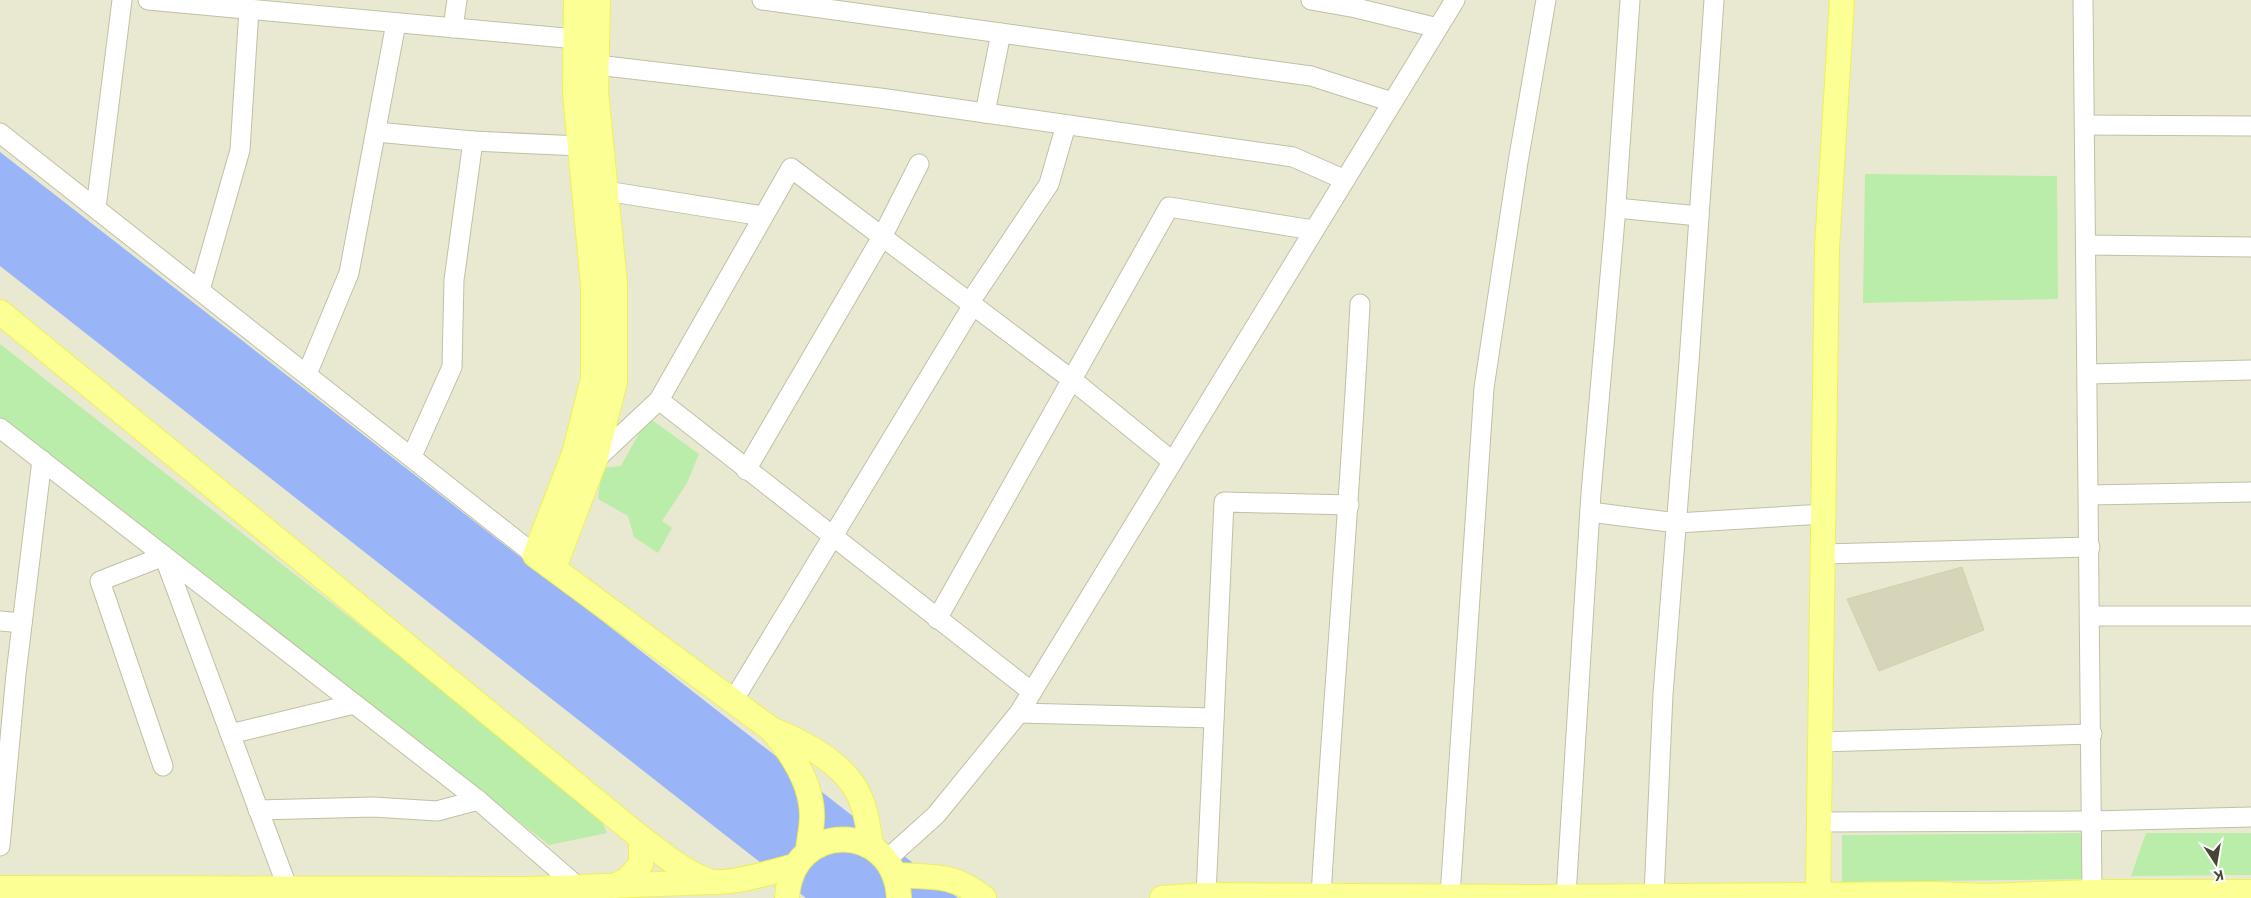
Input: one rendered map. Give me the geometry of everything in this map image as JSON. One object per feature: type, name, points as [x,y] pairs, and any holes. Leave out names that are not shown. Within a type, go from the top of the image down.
[{"type":"main road","points":[[545,562],[593,380],[593,285],[575,93],[576,0]]},
{"type":"main road","points":[[545,562],[594,460],[614,382],[615,284],[596,92],[598,0]]},
{"type":"main road","points":[[1818,894],[1827,248],[1842,0]]},
{"type":"main road","points":[[0,312],[641,838],[682,866],[701,888]]},
{"type":"main road","points":[[545,562],[771,729],[787,748],[809,791],[812,816],[801,858],[788,884],[787,898]]},
{"type":"main road","points":[[771,729],[802,741],[824,757],[856,790],[899,898]]},
{"type":"main road","points":[[616,892],[641,864],[641,838]]},
{"type":"main road","points":[[0,888],[55,893],[303,892],[530,894],[578,887],[616,892],[701,888],[750,878],[801,858],[824,842],[843,839],[862,842],[884,861],[950,878],[970,887],[984,898]]},
{"type":"main road","points":[[1162,898],[1206,895],[1748,897],[1818,894],[1863,896],[2029,896],[2092,892],[2119,896],[2251,892]]},
{"type":"street","points":[[96,208],[122,0]]},
{"type":"street","points":[[148,0],[576,39]]},
{"type":"street","points":[[453,28],[457,0]]},
{"type":"street","points":[[762,0],[1311,76],[1392,102]]},
{"type":"street","points":[[1311,0],[1356,8],[1438,28]]},
{"type":"street","points":[[884,861],[936,815],[1019,713],[1455,0]]},
{"type":"street","points":[[1462,897],[1484,388],[1518,162],[1546,0]]},
{"type":"street","points":[[1574,896],[1590,512],[1616,208],[1630,0]]},
{"type":"street","points":[[1662,896],[1663,694],[1714,0]]},
{"type":"street","points":[[2083,0],[2091,616],[2092,892]]},
{"type":"street","points":[[200,290],[240,150],[249,9]]},
{"type":"street","points":[[307,374],[349,273],[396,23]]},
{"type":"street","points":[[985,113],[1001,33]]},
{"type":"street","points":[[597,64],[880,98],[1293,157],[1345,180]]},
{"type":"street","points":[[734,701],[972,304],[1049,184],[1066,125]]},
{"type":"street","points":[[2085,125],[2251,126]]},
{"type":"street","points":[[376,132],[473,141],[580,146]]},
{"type":"street","points":[[0,133],[545,562]]},
{"type":"street","points":[[412,456],[452,367],[454,280],[473,141]]},
{"type":"street","points":[[746,470],[882,237],[919,164]]},
{"type":"street","points":[[594,460],[659,400],[791,168],[1071,379],[1172,461]]},
{"type":"street","points":[[606,191],[763,216]]},
{"type":"street","points":[[938,619],[1169,207],[1313,230]]},
{"type":"street","points":[[1616,208],[1699,216]]},
{"type":"street","points":[[2086,245],[2251,247]]},
{"type":"street","points":[[1321,896],[1349,505],[1360,304]]},
{"type":"street","points":[[2088,374],[2251,370]]},
{"type":"street","points":[[659,400],[1032,692]]},
{"type":"street","points":[[0,428],[478,800],[578,887]]},
{"type":"street","points":[[0,846],[22,623],[42,460]]},
{"type":"street","points":[[2089,495],[2251,492]]},
{"type":"street","points":[[1206,895],[1224,502],[1349,505]]},
{"type":"street","points":[[1590,512],[1677,523],[1823,514]]},
{"type":"street","points":[[1823,554],[2090,548]]},
{"type":"street","points":[[164,556],[258,810],[303,892]]},
{"type":"street","points":[[164,556],[100,581],[164,766]]},
{"type":"street","points":[[2091,616],[2251,616]]},
{"type":"street","points":[[0,621],[22,623]]},
{"type":"street","points":[[230,734],[354,704]]},
{"type":"street","points":[[1019,713],[1214,718]]},
{"type":"street","points":[[1820,742],[2092,734]]},
{"type":"street","points":[[258,810],[373,807],[437,811],[478,800]]},
{"type":"street","points":[[1819,822],[2092,821],[2251,817]]},
{"type":"shaded area","points":[[0,0],[2251,0],[2251,898],[0,898]]},
{"type":"green space","points":[[1865,174],[2057,176],[2058,299],[1863,303]]},
{"type":"green space","points":[[0,344],[421,673],[602,822],[607,833],[549,845],[0,417]]},
{"type":"green space","points":[[648,417],[699,454],[687,483],[662,521],[672,528],[658,553],[634,537],[628,516],[598,499],[602,468],[621,466]]},
{"type":"green space","points":[[2085,833],[2085,879],[1842,882],[1842,835]]},
{"type":"green space","points":[[2146,833],[2251,833],[2251,875],[2131,876]]},
{"type":"water","points":[[0,152],[958,898],[806,898],[0,266]]},
{"type":"building","points":[[1962,567],[1984,630],[1879,671],[1847,599]]}]
